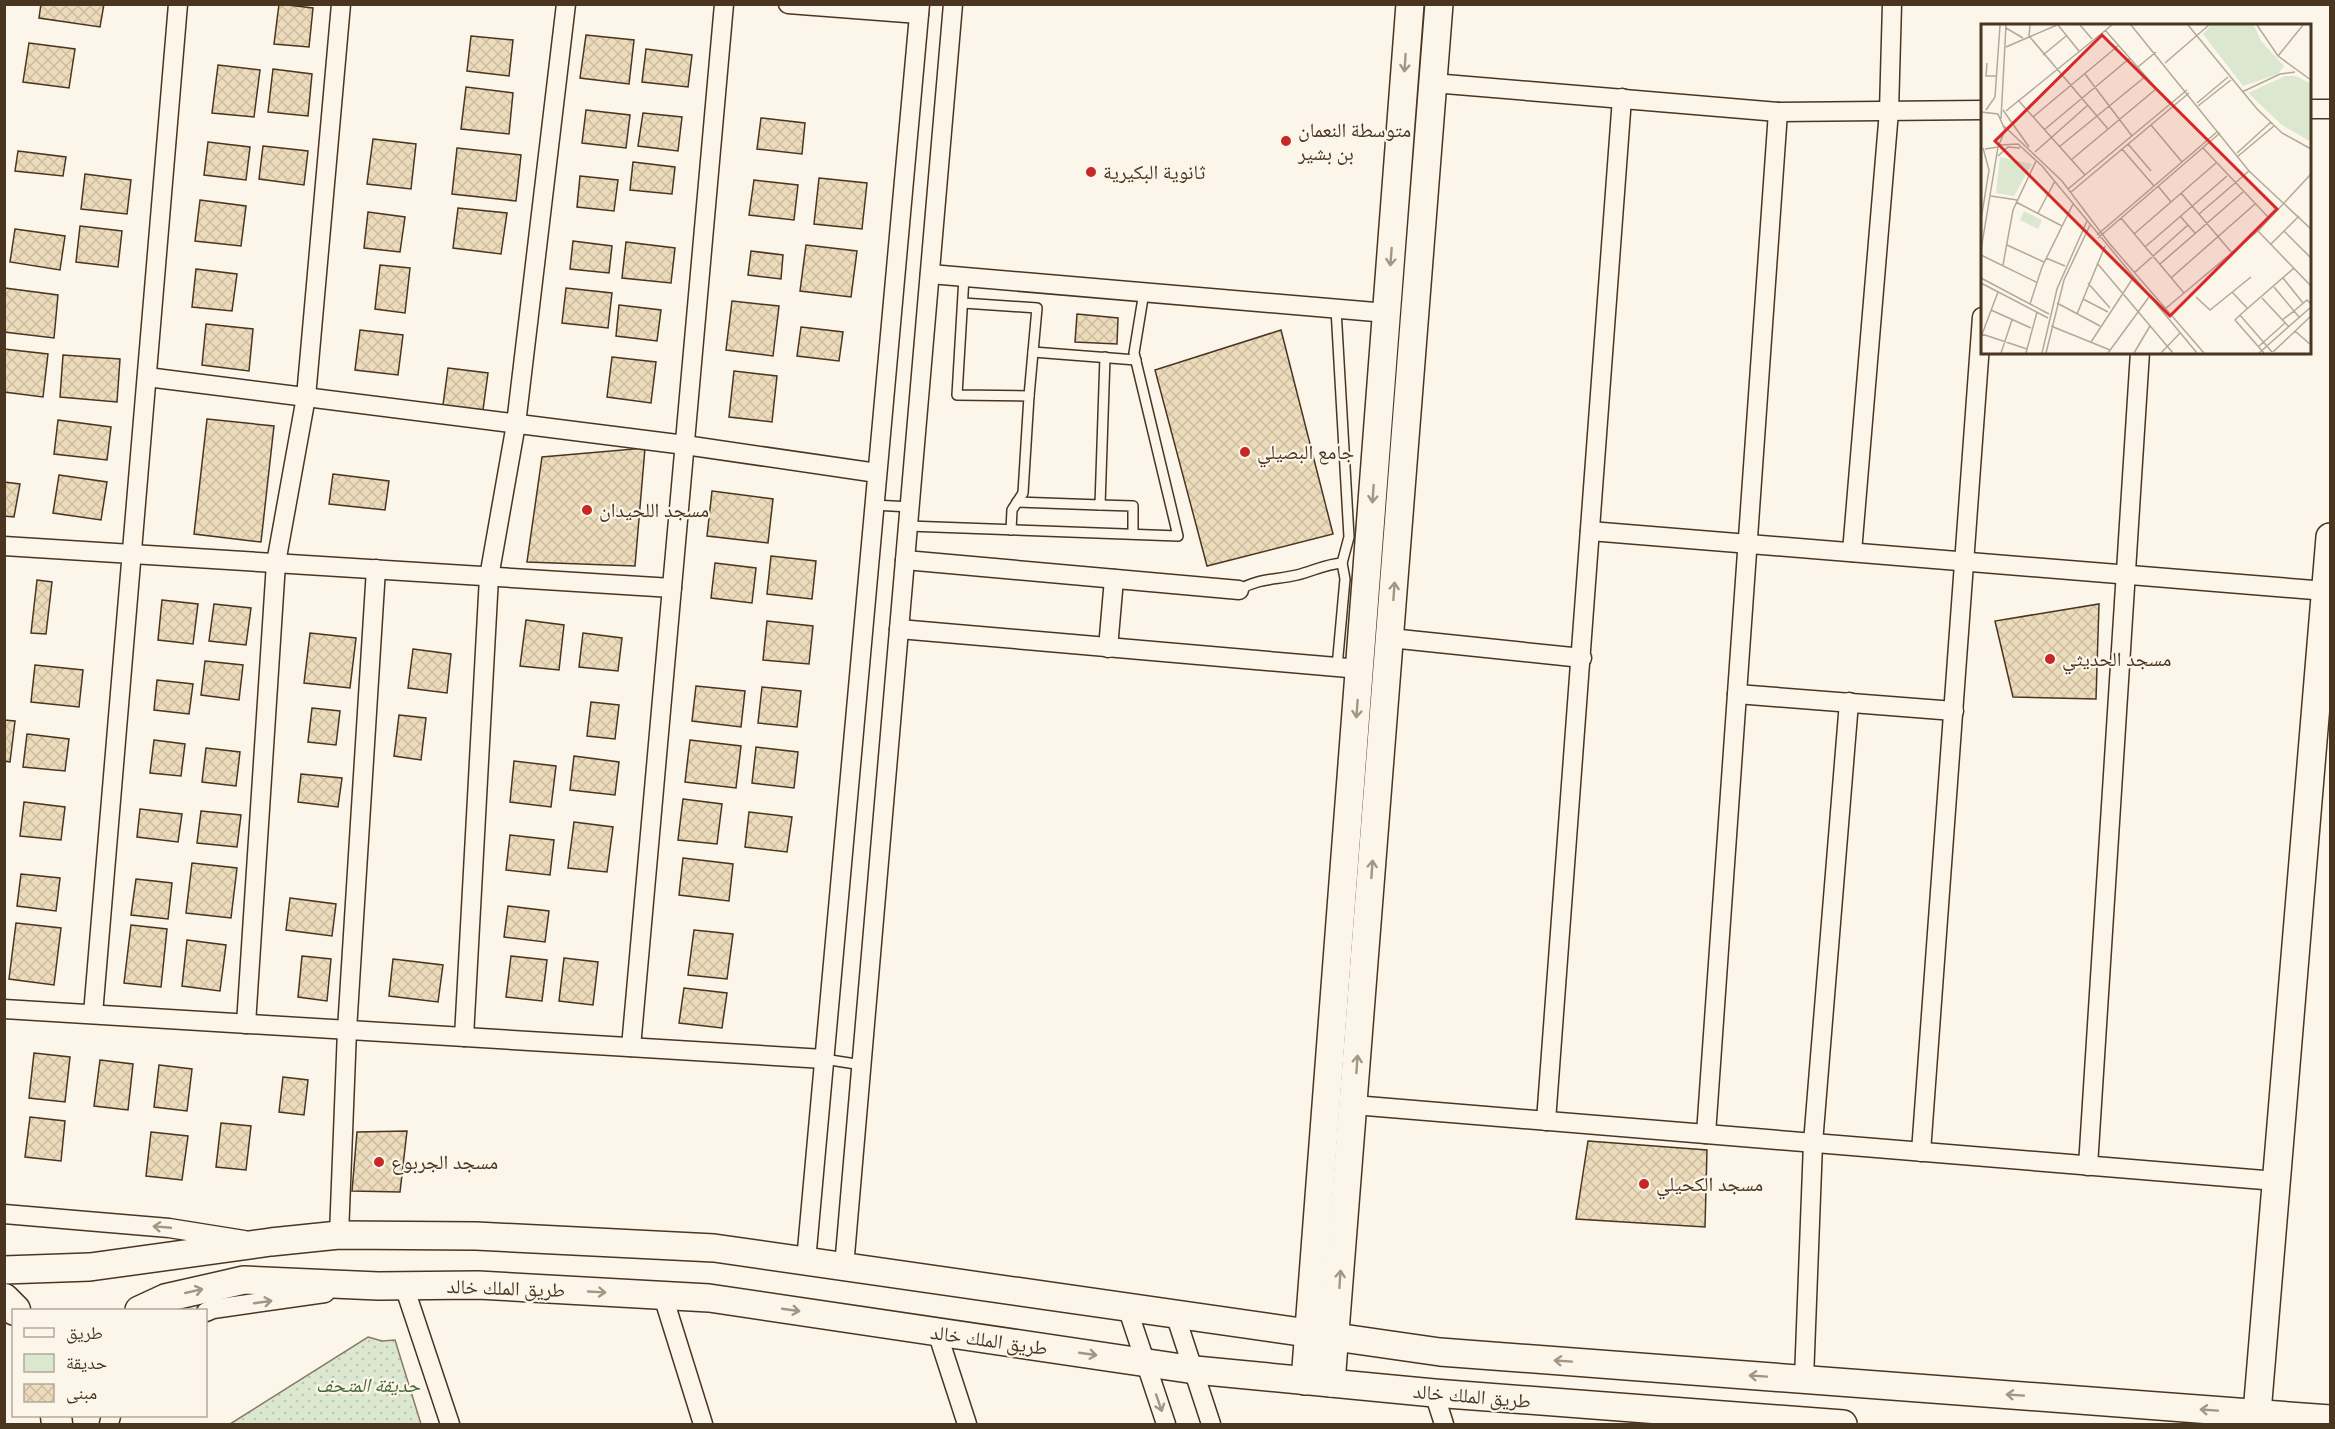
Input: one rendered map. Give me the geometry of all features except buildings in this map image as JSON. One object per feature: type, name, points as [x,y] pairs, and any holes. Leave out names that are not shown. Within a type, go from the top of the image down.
[{"type":"main road","points":[[1318,1382],[1354,1105],[1390,638],[1387,313],[1410,4]]},
{"type":"main road","points":[[1323,1336],[1348,668],[1389,463],[1433,83],[1439,4]]},
{"type":"main road","points":[[2257,1413],[2331,537]]},
{"type":"main road","points":[[4,1270],[90,1267],[261,1243],[339,1235],[476,1236],[714,1248],[1440,1352],[2331,1419]]},
{"type":"main road","name":"طريق الملك خالد","points":[[143,1309],[165,1298],[244,1280],[391,1286],[478,1285],[709,1298],[1195,1370],[1434,1393],[1834,1424]]},
{"type":"street","points":[[93,1014],[178,4]]},
{"type":"street","points":[[246,1024],[276,563],[306,397],[341,4]]},
{"type":"street","points":[[464,1037],[489,577],[516,424],[566,4]]},
{"type":"street","points":[[631,1047],[724,4]]},
{"type":"street","points":[[788,4],[919,9],[806,1261]]},
{"type":"street","points":[[844,1267],[953,4]]},
{"type":"street","points":[[1852,552],[1889,111],[1892,4]]},
{"type":"street","points":[[1433,83],[1778,111],[1981,110]]},
{"type":"street","points":[[1546,1120],[1622,98]]},
{"type":"street","points":[[2311,109],[2331,109]]},
{"type":"street","points":[[1706,1134],[1778,111]]},
{"type":"street","points":[[930,274],[1387,313]]},
{"type":"street","points":[[1921,1152],[1981,344]]},
{"type":"street","points":[[2088,1166],[2140,354]]},
{"type":"street","points":[[147,377],[685,445],[877,473]]},
{"type":"street","points":[[1590,531],[2326,591]]},
{"type":"street","points":[[4,546],[672,588]]},
{"type":"street","points":[[905,560],[1239,590]]},
{"type":"street","points":[[339,1235],[348,1030],[376,569]]},
{"type":"street","points":[[1108,648],[1114,579]]},
{"type":"street","points":[[899,629],[1348,668]]},
{"type":"street","points":[[1390,638],[1582,658]]},
{"type":"street","points":[[1737,694],[1954,711]]},
{"type":"street","points":[[1804,1380],[1813,1143],[1849,702]]},
{"type":"street","points":[[4,1009],[824,1059]]},
{"type":"street","points":[[1354,1105],[2276,1181]]},
{"type":"street","points":[[4,1214],[168,1228],[261,1243]]},
{"type":"street","points":[[207,1312],[391,1286],[450,1425]]},
{"type":"street","points":[[663,1296],[703,1425]]},
{"type":"street","points":[[1127,1307],[1166,1425]]},
{"type":"street","points":[[1175,1314],[1211,1425]]},
{"type":"street","points":[[937,1332],[967,1425]]},
{"type":"street","points":[[1434,1393],[1444,1425]]},
{"type":"lane","points":[[964,277],[957,395],[1029,396]]},
{"type":"lane","points":[[908,526],[1178,536],[1134,353],[1144,292]]},
{"type":"lane","points":[[963,303],[1036,308],[1023,493],[1012,510],[1011,530]]},
{"type":"lane","points":[[1336,309],[1349,537],[1342,563],[1345,579],[1348,668]]},
{"type":"lane","points":[[1032,352],[1136,360]]},
{"type":"lane","points":[[1100,505],[1105,357]]},
{"type":"lane","points":[[1017,502],[1133,506],[1133,534]]},
{"type":"lane","points":[[874,505],[910,507]]},
{"type":"lane","points":[[1239,590],[1253,581],[1297,575],[1330,564],[1342,563]]},
{"type":"lane","points":[[824,1059],[862,1065]]},
{"type":"green space","name":"حديقة المتحف","points":[[368,1337],[382,1341],[395,1340],[421,1424],[230,1424]]},
{"type":"place","name":"متوسطة النعمان بن بشير","points":[[1286,141]]},
{"type":"place","name":"ثانوية البكيرية","points":[[1091,172]]},
{"type":"place","name":"جامع البصيلي","points":[[1245,452]]},
{"type":"place","name":"مسجد اللحيدان","points":[[587,510]]},
{"type":"place","name":"مسجد الحديثي","points":[[2050,659]]},
{"type":"place","name":"مسجد الجربوع","points":[[379,1162]]},
{"type":"place","name":"مسجد الكحيلي","points":[[1644,1184]]}]
